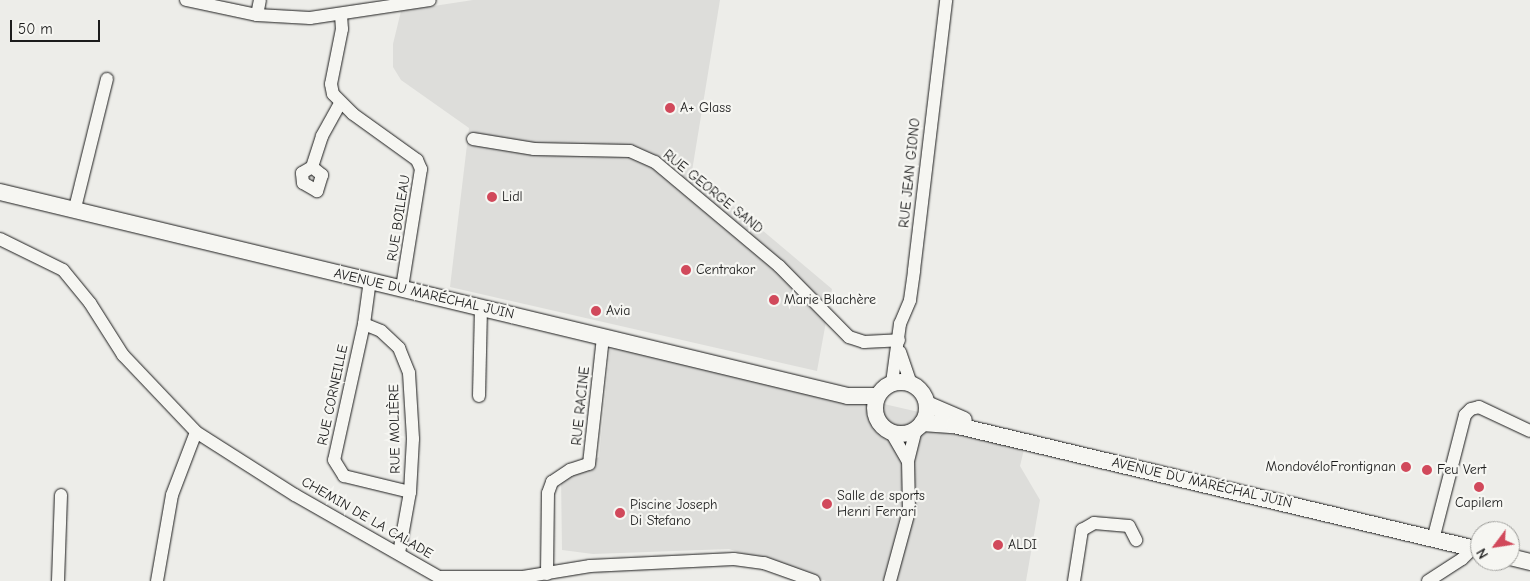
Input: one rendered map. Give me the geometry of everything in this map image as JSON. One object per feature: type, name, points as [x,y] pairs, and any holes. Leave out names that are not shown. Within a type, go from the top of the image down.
[{"type":"main road","name":"AVENUE DU MARÉCHAL JUIN","points":[[0,192],[75,208],[402,287],[876,404]]},
{"type":"main road","points":[[892,383],[912,384],[922,392],[927,404],[919,426],[908,433],[891,432],[884,427],[876,404],[892,383]]},
{"type":"main road","name":"AVENUE DU MARÉCHAL JUIN","points":[[927,404],[983,426],[1436,532],[1470,543]]},
{"type":"main road","name":"AVENUE DU MARÉCHAL JUIN","points":[[919,426],[954,425],[1470,544]]},
{"type":"street","points":[[186,0],[257,15],[310,18],[342,15],[430,0]]},
{"type":"street","points":[[257,15],[260,0]]},
{"type":"street","name":"RUE JEAN GIONO","points":[[892,383],[898,343],[914,270],[946,0]]},
{"type":"street","points":[[312,167],[322,136],[340,103],[333,94],[331,84],[342,29],[342,15]]},
{"type":"street","points":[[75,208],[107,79]]},
{"type":"street","name":"RUE BOILEAU","points":[[340,103],[404,149],[421,169],[402,287]]},
{"type":"street","name":"RUE GEORGE SAND","points":[[473,139],[534,149],[630,151],[654,162],[779,266],[848,337],[859,342],[898,343]]},
{"type":"street","name":"CHEMIN DE LA CALADE","points":[[0,239],[63,270],[90,303],[123,355],[196,432],[295,495],[399,553],[439,579],[547,574],[590,566],[734,559],[764,563],[814,581]]},
{"type":"street","name":"RUE CORNEILLE","points":[[370,280],[364,324],[338,430],[334,460],[344,476],[410,492]]},
{"type":"street","points":[[479,396],[480,307]]},
{"type":"street","name":"RUE MOLIÈRE","points":[[364,324],[381,331],[399,348],[409,374],[413,440],[410,492],[399,553]]},
{"type":"street","name":"RUE RACINE","points":[[547,574],[548,493],[552,482],[570,470],[589,464],[603,337]]},
{"type":"street","points":[[898,343],[912,384]]},
{"type":"street","points":[[1436,532],[1465,415],[1479,407],[1530,431]]},
{"type":"street","points":[[890,581],[909,511],[908,461],[919,426]]},
{"type":"street","points":[[157,581],[172,495],[196,432]]},
{"type":"street","points":[[891,432],[908,461]]},
{"type":"street","points":[[58,581],[61,494]]},
{"type":"street","points":[[1074,581],[1082,530],[1094,522],[1129,526],[1136,540]]},
{"type":"street","points":[[1434,579],[1470,552]]},
{"type":"shaded area","points":[[473,0],[720,0],[692,171],[832,289],[817,371],[450,287],[469,128],[401,80],[393,67],[393,44],[401,11]]},
{"type":"shaded area","points":[[611,341],[1027,437],[1020,466],[1040,500],[1026,581],[826,581],[729,549],[593,554],[562,550],[561,475],[599,457]]},
{"type":"place","name":"A+ Glass","points":[[670,108]]},
{"type":"place","name":"Lidl","points":[[492,197]]},
{"type":"place","name":"Centrakor","points":[[686,270]]},
{"type":"place","name":"Marie Blachère","points":[[774,300]]},
{"type":"place","name":"Avia","points":[[596,311]]},
{"type":"place","name":"MondovéloFrontignan","points":[[1406,467]]},
{"type":"place","name":"Feu Vert","points":[[1427,470]]},
{"type":"place","name":"Capilem","points":[[1479,487]]},
{"type":"place","name":"Salle de sports Henri Ferrari","points":[[827,504]]},
{"type":"place","name":"Piscine Joseph Di Stefano","points":[[620,513]]},
{"type":"place","name":"ALDI","points":[[998,545]]}]
